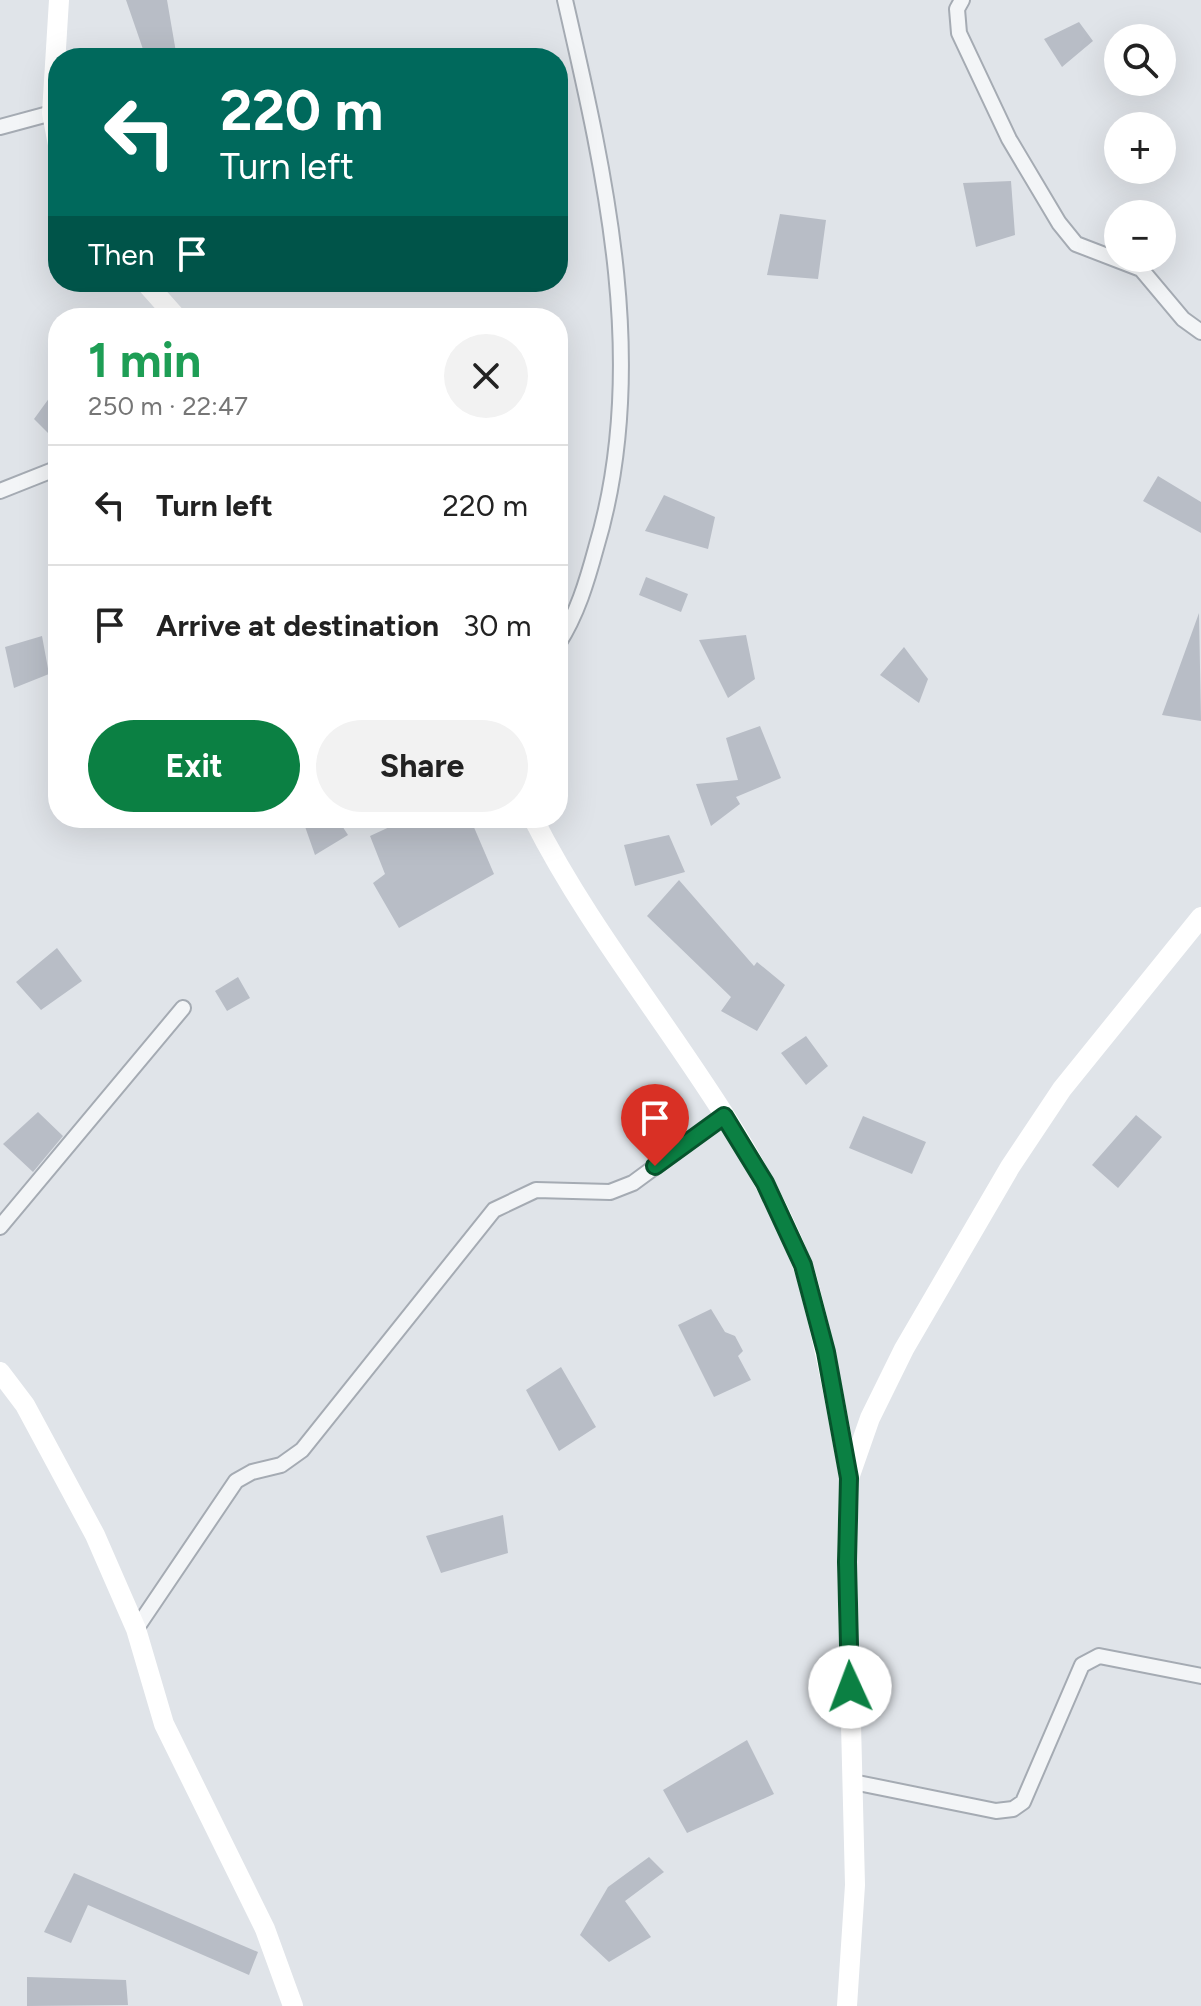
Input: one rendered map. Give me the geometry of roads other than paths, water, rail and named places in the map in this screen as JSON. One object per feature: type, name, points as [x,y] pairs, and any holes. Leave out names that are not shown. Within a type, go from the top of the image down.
[{"type":"street","points":[[56,48],[59,0]]},
{"type":"street","points":[[565,0],[591,111],[604,190],[617,276],[622,364],[617,449],[605,518],[582,596],[568,624]]},
{"type":"street","points":[[962,0],[957,9],[959,33],[1009,139],[1059,223],[1076,244],[1141,269],[1183,319],[1201,332]]},
{"type":"street","points":[[0,127],[48,114]]},
{"type":"street","points":[[154,292],[168,308]]},
{"type":"street","points":[[0,491],[48,472]]},
{"type":"street","points":[[539,828],[596,929],[724,1116],[765,1183],[803,1265],[826,1352],[849,1478],[847,1562],[855,1885],[847,2006]]},
{"type":"street","points":[[849,1478],[870,1418],[904,1349],[1010,1167],[1062,1089],[1201,917]]},
{"type":"street","points":[[0,1227],[183,1008]]},
{"type":"street","points":[[136,1629],[236,1481],[252,1472],[281,1465],[302,1450],[494,1210],[536,1190],[610,1192],[633,1183],[724,1116]]},
{"type":"street","points":[[0,1372],[25,1405],[95,1535],[136,1629],[164,1724],[265,1929],[293,2006]]},
{"type":"street","points":[[853,1782],[996,1811],[1013,1809],[1023,1802],[1082,1665],[1099,1656],[1201,1676]]}]
